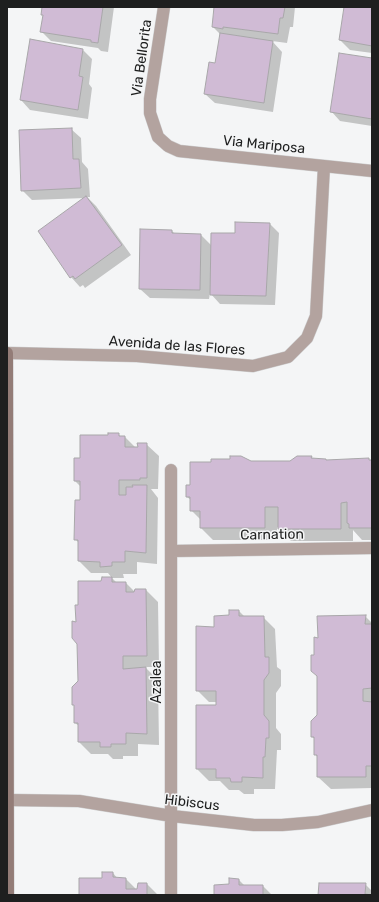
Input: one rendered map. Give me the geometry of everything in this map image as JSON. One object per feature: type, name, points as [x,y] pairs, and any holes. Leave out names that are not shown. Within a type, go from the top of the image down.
[{"type":"street","name":"Via Bellorita","points":[[158,137],[150,113],[150,99],[164,7]]},
{"type":"street","name":"Via Mariposa","points":[[158,137],[168,146],[179,151],[372,171]]},
{"type":"street","name":"Avenida de las Flores","points":[[7,353],[137,356],[253,366],[288,357],[306,338],[316,316],[324,166]]},
{"type":"street","points":[[7,353],[8,895]]},
{"type":"street","name":"Azalea","points":[[171,470],[171,895]]},
{"type":"street","name":"Carnation","points":[[172,551],[372,548]]},
{"type":"street","name":"Hibiscus","points":[[8,800],[79,801],[172,816],[254,825],[282,825],[318,822],[372,810]]},
{"type":"building","points":[[42,7],[103,7],[98,43],[91,42],[91,40],[40,32],[43,15],[41,15]]},
{"type":"building","points":[[214,7],[285,7],[283,18],[280,18],[278,34],[212,27]]},
{"type":"building","points":[[344,7],[372,7],[372,46],[339,40]]},
{"type":"building","points":[[220,33],[273,41],[264,103],[204,94],[209,62],[215,63]]},
{"type":"building","points":[[30,39],[83,49],[79,76],[83,77],[78,110],[20,100]]},
{"type":"building","points":[[339,53],[372,58],[372,119],[330,112]]},
{"type":"building","points":[[72,128],[73,159],[79,159],[81,188],[21,191],[19,130]]},
{"type":"building","points":[[86,196],[122,245],[75,279],[73,276],[70,278],[38,231]]},
{"type":"building","points":[[235,222],[270,223],[266,296],[210,295],[211,233],[235,233]]},
{"type":"building","points":[[140,229],[172,230],[172,233],[201,234],[200,290],[139,289]]},
{"type":"building","points":[[108,433],[119,433],[119,436],[125,436],[125,447],[138,447],[137,443],[147,443],[147,478],[140,478],[140,480],[119,480],[119,495],[126,495],[126,487],[133,487],[132,485],[147,485],[146,553],[125,551],[125,562],[112,562],[112,566],[100,567],[100,562],[78,561],[78,540],[74,540],[75,500],[80,500],[80,481],[74,481],[74,458],[80,458],[80,435],[108,435]]},
{"type":"building","points":[[230,456],[241,456],[251,461],[290,461],[297,456],[312,456],[311,458],[326,460],[369,458],[369,460],[372,460],[372,528],[349,528],[349,524],[347,523],[347,502],[341,503],[341,529],[278,529],[278,507],[265,507],[265,528],[200,528],[200,511],[190,511],[190,497],[186,497],[186,485],[190,485],[190,462],[211,462],[211,459],[230,459]]},
{"type":"building","points":[[102,577],[112,577],[112,582],[126,582],[126,592],[134,592],[135,589],[146,589],[147,656],[123,656],[123,669],[146,667],[147,734],[126,733],[126,744],[111,744],[111,747],[100,747],[100,742],[78,742],[78,723],[74,723],[74,705],[72,705],[72,687],[78,681],[77,644],[72,638],[72,621],[76,622],[75,605],[78,605],[78,581],[101,581]]},
{"type":"building","points":[[229,610],[239,610],[239,616],[264,616],[265,657],[269,657],[269,673],[264,680],[264,715],[269,721],[269,738],[266,738],[265,757],[263,757],[263,778],[242,777],[242,782],[231,782],[230,778],[216,778],[216,769],[196,769],[196,705],[216,705],[216,691],[196,691],[196,626],[214,627],[214,616],[229,615]]},
{"type":"building","points":[[366,615],[365,624],[372,624],[372,688],[363,689],[363,701],[372,702],[372,766],[366,766],[366,777],[317,777],[317,755],[314,755],[314,737],[311,737],[311,721],[317,715],[317,676],[311,671],[311,655],[314,655],[314,637],[318,638],[317,616]]},
{"type":"building","points":[[102,872],[113,872],[113,877],[126,878],[126,889],[137,889],[138,883],[147,883],[147,895],[79,895],[79,878],[102,878]]},
{"type":"building","points":[[229,878],[239,879],[239,885],[263,885],[263,895],[214,895],[214,885],[229,884]]},
{"type":"building","points":[[319,883],[366,883],[365,894],[372,895],[318,895]]}]
